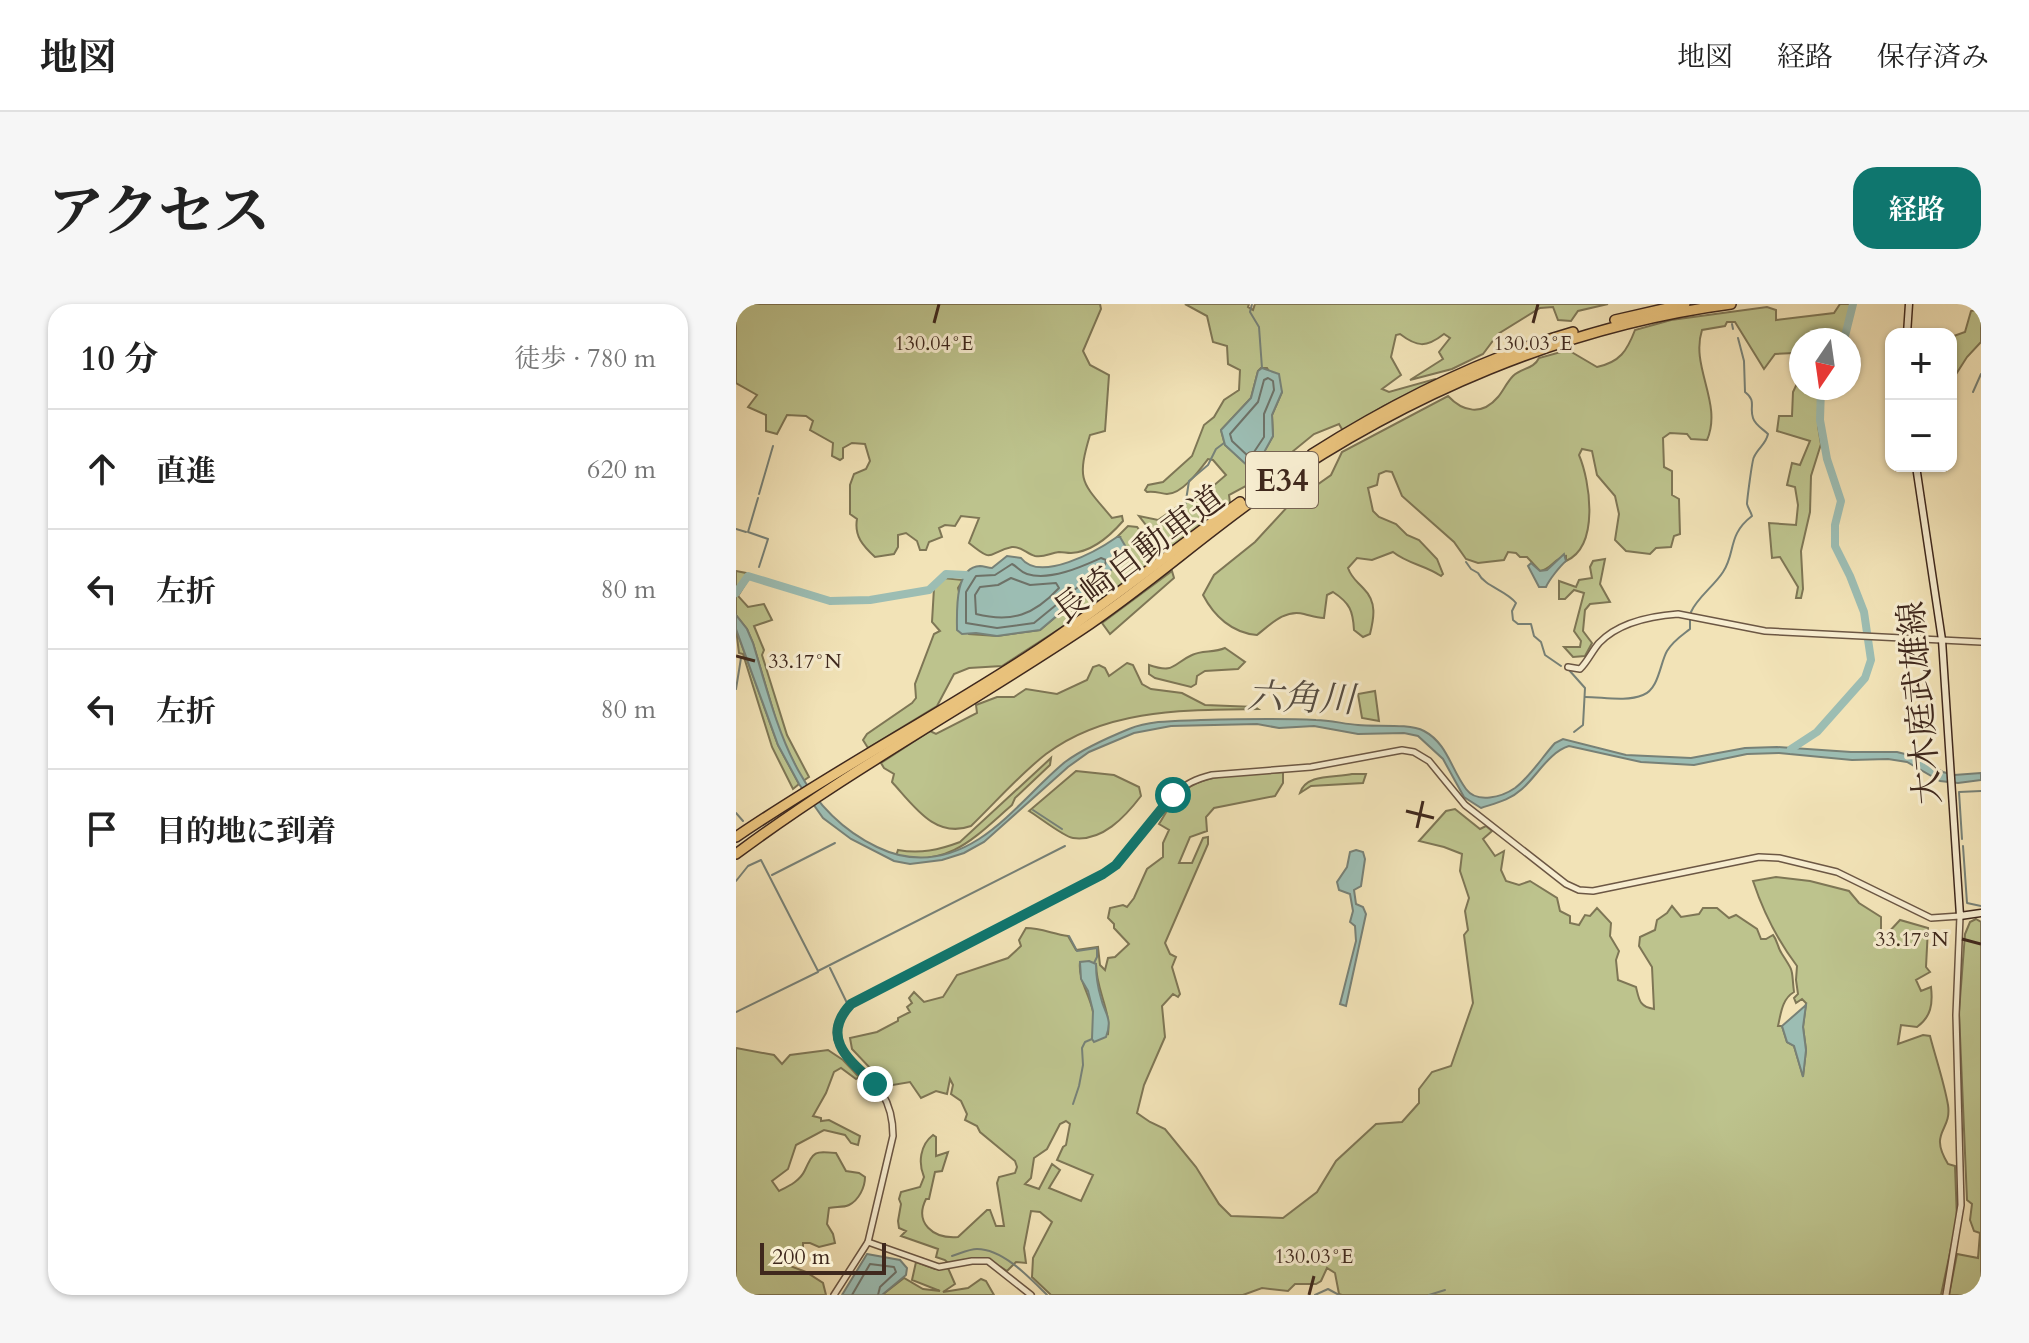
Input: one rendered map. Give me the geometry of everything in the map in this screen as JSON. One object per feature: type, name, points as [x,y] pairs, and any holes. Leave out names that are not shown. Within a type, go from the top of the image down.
[{"type":"highway","name":"長崎自動車道","points":[[736,854],[877,753],[1080,622],[1268,483],[1370,420],[1447,381],[1558,336],[1685,304]]},
{"type":"highway","name":"長崎自動車道","points":[[739,835],[1084,628],[1308,463],[1399,411],[1514,359],[1570,339],[1619,325],[1731,304]]},
{"type":"main road","points":[[1907,328],[1909,304]]},
{"type":"main road","name":"大木庭武雄線","points":[[1917,472],[1942,640],[1960,916]]},
{"type":"main road","points":[[1960,916],[1981,913]]},
{"type":"street","points":[[1568,667],[1580,669],[1605,636],[1620,627],[1664,615],[1687,615],[1765,631],[1981,642]]},
{"type":"street","points":[[834,1295],[868,1242],[893,1136],[893,1123],[881,1091],[840,1049],[838,1028],[845,1010],[857,999],[1103,874],[1116,865],[1173,795],[1197,779],[1212,775],[1311,767],[1402,750],[1414,752],[1429,761],[1476,814],[1566,884],[1579,890],[1593,891],[1759,857],[1779,858],[1837,872],[1931,918],[1960,916],[1956,1015],[1961,1205],[1946,1295]]},
{"type":"street","points":[[868,1242],[939,1267],[988,1261],[1031,1295]]},
{"type":"green space","points":[[736,304],[1100,304],[1101,309],[1083,351],[1090,365],[1109,375],[1105,431],[1090,435],[1083,472],[1084,481],[1094,496],[1112,518],[1122,516],[1123,521],[1100,542],[1079,552],[1038,556],[1012,547],[988,555],[969,543],[979,518],[961,516],[955,526],[939,528],[942,537],[929,542],[926,550],[920,550],[917,541],[906,533],[898,535],[898,547],[894,554],[875,557],[860,540],[857,519],[850,514],[850,485],[854,474],[866,469],[870,461],[865,444],[852,443],[843,448],[843,458],[840,460],[832,456],[833,443],[810,430],[813,421],[806,416],[787,415],[777,434],[766,431],[766,415],[748,407],[757,395],[736,383]]},
{"type":"green space","points":[[1185,304],[1249,304],[1248,307],[1253,310],[1255,304],[1608,304],[1578,311],[1571,321],[1558,320],[1553,307],[1540,308],[1498,334],[1483,354],[1452,369],[1410,380],[1443,359],[1439,352],[1450,338],[1444,334],[1422,344],[1396,335],[1391,357],[1401,375],[1382,389],[1389,392],[1437,381],[1384,406],[1343,431],[1339,424],[1314,434],[1259,479],[1229,495],[1230,503],[1084,613],[1002,666],[969,668],[954,674],[937,706],[868,748],[863,740],[867,734],[916,698],[915,684],[934,634],[940,631],[932,622],[934,588],[943,578],[963,580],[958,588],[969,634],[997,636],[1040,630],[1103,577],[1120,537],[1117,537],[1128,526],[1137,527],[1154,549],[1159,542],[1139,516],[1158,520],[1189,499],[1196,501],[1226,475],[1213,460],[1208,459],[1190,481],[1173,493],[1145,490],[1148,485],[1163,482],[1192,456],[1204,425],[1214,417],[1224,400],[1239,390],[1240,370],[1228,364],[1227,346],[1213,342],[1207,316]],"holes":[[[1267,368],[1282,392],[1272,415],[1273,436],[1255,467],[1251,468],[1225,445],[1221,430],[1251,398],[1258,371]]]},
{"type":"green space","points":[[1840,304],[1851,304],[1846,328],[1789,328],[1789,353],[1775,354],[1764,369],[1735,322],[1702,330],[1700,358],[1711,412],[1707,440],[1670,433],[1663,438],[1664,467],[1672,471],[1672,495],[1679,499],[1680,534],[1674,536],[1671,547],[1656,548],[1650,554],[1626,551],[1615,540],[1619,514],[1615,496],[1597,475],[1592,451],[1582,449],[1579,455],[1589,496],[1588,528],[1584,542],[1577,553],[1566,561],[1566,556],[1562,557],[1544,570],[1540,571],[1527,557],[1516,553],[1508,552],[1504,560],[1478,563],[1466,559],[1454,542],[1402,496],[1392,472],[1386,471],[1379,474],[1377,485],[1368,488],[1373,511],[1419,540],[1437,559],[1443,574],[1441,576],[1393,552],[1372,560],[1357,558],[1348,568],[1373,605],[1370,634],[1363,637],[1354,630],[1350,608],[1333,592],[1327,595],[1324,618],[1291,614],[1279,618],[1257,635],[1240,631],[1225,622],[1203,595],[1214,575],[1255,542],[1290,504],[1331,475],[1342,452],[1448,396],[1466,408],[1486,407],[1498,397],[1513,376],[1539,358],[1568,350],[1597,367],[1605,365],[1622,354],[1635,330],[1671,320],[1767,307],[1776,310],[1776,320],[1834,313]]},
{"type":"green space","points":[[1981,309],[1981,342],[1957,373],[1957,335],[1965,332],[1971,311]]},
{"type":"green space","points":[[1793,400],[1819,400],[1821,444],[1811,476],[1810,512],[1801,551],[1801,598],[1796,598],[1798,587],[1780,557],[1772,558],[1769,523],[1796,525],[1798,505],[1795,487],[1787,485],[1792,463],[1800,465],[1810,441],[1777,431],[1779,416],[1792,416]]},
{"type":"green space","points":[[1605,559],[1600,584],[1610,602],[1590,604],[1585,610],[1583,631],[1592,643],[1585,656],[1573,657],[1564,647],[1580,647],[1581,641],[1574,631],[1584,593],[1574,590],[1565,599],[1559,599],[1559,581],[1576,587],[1579,580],[1592,578],[1590,567],[1593,561]]},
{"type":"green space","points":[[736,571],[746,573],[749,578],[738,596],[748,607],[764,604],[772,620],[754,626],[764,650],[762,655],[787,735],[809,777],[803,781],[781,737],[753,643],[736,615]]},
{"type":"green space","points":[[1172,571],[1174,578],[1110,634],[1102,623]]},
{"type":"green space","points":[[736,629],[778,745],[799,784],[793,789],[772,747],[743,654],[739,653]]},
{"type":"green space","points":[[1225,648],[1245,662],[1238,669],[1205,671],[1197,676],[1196,684],[1191,687],[1149,674],[1149,665],[1169,668],[1196,653]]},
{"type":"green space","points":[[1127,663],[1133,665],[1142,684],[1151,689],[1182,693],[1205,705],[1258,709],[1148,715],[1095,728],[1046,754],[971,826],[958,829],[947,828],[926,818],[892,782],[894,774],[881,763],[930,731],[936,734],[977,713],[976,705],[997,697],[1014,697],[1026,689],[1057,694],[1087,680],[1093,667],[1099,665],[1105,668],[1109,676]]},
{"type":"green space","points":[[1375,691],[1379,721],[1362,718],[1358,694]]},
{"type":"green space","points":[[1051,758],[1050,765],[1015,798],[1012,805],[960,847],[932,857],[896,856],[898,850],[914,852],[960,842]]},
{"type":"green space","points":[[1076,771],[1114,775],[1139,787],[1141,796],[1120,820],[1103,832],[1084,838],[1069,837],[1029,811]]},
{"type":"green space","points":[[1283,772],[1283,783],[1275,796],[1214,808],[1206,817],[1207,831],[1190,837],[1179,863],[1192,863],[1203,838],[1208,837],[1208,844],[1165,943],[1170,954],[1176,957],[1172,967],[1180,994],[1178,997],[1173,994],[1162,1006],[1165,1037],[1144,1085],[1137,1113],[1165,1129],[1231,1216],[1283,1218],[1317,1192],[1336,1161],[1376,1124],[1402,1122],[1419,1103],[1419,1089],[1432,1072],[1451,1066],[1473,1003],[1464,935],[1468,930],[1465,911],[1469,898],[1460,871],[1462,854],[1419,841],[1446,811],[1455,809],[1480,829],[1486,826],[1492,831],[1483,839],[1495,856],[1504,851],[1501,870],[1506,881],[1519,885],[1530,881],[1557,898],[1560,911],[1570,916],[1570,923],[1579,925],[1585,915],[1590,916],[1597,908],[1611,923],[1610,936],[1619,951],[1616,960],[1618,980],[1636,987],[1640,1002],[1649,1008],[1654,1009],[1652,967],[1639,946],[1640,937],[1655,930],[1657,920],[1672,906],[1681,917],[1699,914],[1703,908],[1717,908],[1729,918],[1736,915],[1757,929],[1761,939],[1773,935],[1791,968],[1794,992],[1784,1002],[1778,1026],[1782,1026],[1787,1042],[1794,1046],[1803,1076],[1806,1003],[1802,999],[1796,1003],[1794,998],[1798,994],[1797,966],[1772,925],[1753,881],[1776,877],[1810,881],[1849,891],[1859,903],[1881,917],[1881,935],[1887,934],[1900,920],[1928,928],[1926,967],[1930,972],[1916,980],[1921,991],[1931,987],[1930,1010],[1917,1027],[1901,1025],[1898,1044],[1923,1035],[1930,1036],[1948,1105],[1940,1145],[1948,1164],[1955,1166],[1957,1220],[1941,1295],[1342,1295],[1339,1294],[1335,1273],[1327,1268],[1321,1281],[1316,1284],[1295,1284],[1288,1291],[1262,1288],[1243,1295],[1051,1295],[1032,1277],[1033,1258],[1052,1222],[1040,1212],[1031,1211],[1024,1248],[1026,1263],[1016,1262],[1007,1271],[979,1260],[948,1263],[936,1257],[938,1249],[901,1236],[906,1231],[899,1228],[898,1221],[901,1192],[920,1187],[924,1177],[921,1154],[933,1135],[936,1137],[936,1156],[948,1152],[942,1171],[935,1172],[922,1215],[928,1228],[941,1235],[958,1237],[987,1210],[990,1210],[996,1226],[1004,1226],[997,1183],[999,1177],[1015,1173],[1017,1167],[1015,1161],[977,1126],[965,1120],[967,1114],[961,1101],[951,1094],[953,1085],[950,1079],[947,1094],[936,1091],[921,1098],[910,1082],[887,1086],[852,1049],[850,1038],[877,1032],[898,1021],[910,1012],[907,1007],[912,1003],[909,998],[914,992],[924,1002],[943,997],[957,975],[1008,958],[1021,946],[1019,940],[1026,928],[1068,936],[1076,950],[1098,947],[1100,965],[1105,970],[1108,958],[1115,957],[1129,944],[1108,918],[1110,908],[1127,907],[1147,869],[1163,857],[1163,843],[1169,830],[1159,824],[1176,798],[1186,789],[1212,778]],"holes":[[[1080,962],[1096,964],[1108,1034],[1094,1032],[1093,1012]],[[1066,1121],[1070,1124],[1066,1145],[1057,1160],[1093,1175],[1081,1201],[1049,1188],[1060,1170],[1052,1164],[1039,1189],[1025,1184],[1031,1178],[1034,1158],[1047,1149],[1060,1124]]]},
{"type":"green space","points":[[1366,774],[1363,783],[1311,786],[1300,793],[1308,782],[1315,779]]},
{"type":"green space","points":[[1976,919],[1981,922],[1981,1295],[1949,1295],[1957,1254],[1978,1258],[1980,1233],[1974,1231],[1970,1220],[1972,1204],[1967,1200],[1959,1012],[1965,934],[1970,922]]},
{"type":"green space","points":[[736,1048],[774,1055],[782,1064],[790,1055],[828,1050],[859,1077],[856,1079],[841,1068],[834,1072],[813,1116],[821,1118],[821,1121],[829,1120],[860,1136],[858,1145],[851,1143],[845,1135],[824,1130],[796,1145],[788,1169],[772,1181],[779,1191],[790,1185],[803,1174],[813,1156],[823,1152],[836,1153],[846,1171],[865,1177],[861,1193],[853,1203],[829,1208],[827,1224],[835,1243],[819,1247],[803,1243],[803,1248],[790,1250],[783,1256],[790,1266],[823,1283],[826,1295],[736,1295]]},
{"type":"green space","points":[[916,1262],[935,1269],[948,1268],[955,1284],[943,1292],[968,1288],[981,1279],[986,1281],[994,1295],[882,1295],[904,1278],[923,1289],[940,1291],[912,1280]]},
{"type":"water","points":[[1262,368],[1279,374],[1282,392],[1272,415],[1273,436],[1256,467],[1251,469],[1225,445],[1221,430],[1251,398],[1258,371]]},
{"type":"water","points":[[1117,537],[1130,554],[1040,630],[997,636],[962,634],[957,630],[961,582],[972,568],[992,568],[1007,556],[1021,558],[1030,565],[1054,566],[1083,556]]},
{"type":"water","points":[[1564,554],[1566,561],[1546,587],[1539,587],[1528,566],[1531,563],[1540,571],[1547,570]]},
{"type":"water","points":[[736,615],[753,643],[781,732],[808,786],[826,810],[849,830],[877,847],[903,856],[929,857],[967,846],[1002,821],[1072,757],[1129,729],[1165,722],[1302,719],[1418,729],[1438,742],[1466,789],[1483,798],[1515,788],[1555,743],[1563,739],[1626,755],[1691,758],[1745,748],[1777,747],[1897,752],[1954,775],[1981,773],[1981,780],[1958,783],[1940,781],[1907,762],[1888,759],[1852,760],[1779,753],[1747,754],[1694,765],[1641,762],[1569,746],[1549,759],[1517,793],[1481,808],[1464,797],[1443,759],[1418,736],[1404,733],[1358,734],[1314,726],[1171,726],[1134,733],[1089,752],[984,842],[964,853],[942,860],[910,864],[894,861],[851,839],[823,818],[799,784],[778,745],[736,629]]},
{"type":"water","points":[[1350,852],[1363,852],[1365,859],[1361,886],[1354,890],[1356,904],[1363,907],[1366,914],[1346,1006],[1340,1004],[1356,941],[1355,926],[1350,922],[1353,911],[1350,894],[1339,890],[1337,882],[1347,867]]},
{"type":"water","points":[[1080,962],[1096,964],[1099,990],[1109,1021],[1106,1037],[1094,1042],[1093,1011],[1081,979]]},
{"type":"water","points":[[1806,1005],[1803,1077],[1794,1046],[1787,1042],[1782,1026]]},
{"type":"water","points":[[867,1254],[900,1260],[907,1268],[906,1275],[882,1295],[842,1295]]},
{"type":"waterway","points":[[1252,304],[1250,312],[1259,327],[1262,368]]},
{"type":"waterway","points":[[1847,328],[1853,304]]},
{"type":"waterway","points":[[1732,324],[1733,329]]},
{"type":"waterway","points":[[1691,612],[1723,572],[1735,537],[1752,516],[1747,504],[1752,465],[1768,434],[1753,418],[1752,401],[1745,392],[1744,361],[1738,338]]},
{"type":"waterway","points":[[1973,392],[1981,374]]},
{"type":"waterway","points":[[1791,749],[1817,732],[1865,678],[1871,660],[1864,612],[1835,546],[1835,525],[1841,501],[1827,459],[1820,420],[1821,400]]},
{"type":"waterway","points":[[1157,528],[1185,507],[1189,481],[1208,465],[1216,449],[1224,443]]},
{"type":"waterway","points":[[759,494],[773,446]]},
{"type":"waterway","points":[[758,498],[748,532],[768,539],[759,567]]},
{"type":"waterway","points":[[736,529],[746,532]]},
{"type":"waterway","points":[[1466,562],[1485,582],[1516,603],[1512,611],[1513,620],[1518,624],[1531,624],[1545,655],[1561,666]]},
{"type":"waterway","points":[[736,593],[748,576],[830,601],[870,600],[929,590],[946,574],[966,575]]},
{"type":"waterway","points":[[1585,697],[1629,698],[1648,692],[1656,682],[1667,651],[1690,629],[1690,620]]},
{"type":"waterway","points":[[736,689],[741,658]]},
{"type":"waterway","points":[[1569,670],[1585,688],[1583,725],[1574,732]]},
{"type":"waterway","points":[[1962,839],[1959,792],[1981,791]]},
{"type":"waterway","points":[[1033,810],[1062,829]]},
{"type":"waterway","points":[[736,813],[743,821]]},
{"type":"waterway","points":[[772,875],[835,843]]},
{"type":"waterway","points":[[736,881],[748,866],[761,860],[818,971],[1065,846]]},
{"type":"waterway","points":[[1963,846],[1967,903],[1981,906]]},
{"type":"waterway","points":[[1069,936],[1077,951],[1097,948],[1094,963]]},
{"type":"waterway","points":[[830,968],[847,1003]]},
{"type":"waterway","points":[[736,1012],[818,972]]},
{"type":"waterway","points":[[1073,1104],[1083,1065],[1082,1048],[1085,1042],[1092,1039]]},
{"type":"waterway","points":[[952,1256],[977,1249],[997,1254],[1047,1295]]},
{"type":"waterway","points":[[1315,1295],[1328,1289],[1339,1295]]},
{"type":"waterway","points":[[1429,1295],[1445,1290]]},
{"type":"route","points":[[875,1084],[840,1049],[840,1018],[851,1004],[1103,874],[1116,865],[1173,795]]},
{"type":"water label","name":"六角川","points":[[1301,697]]}]
